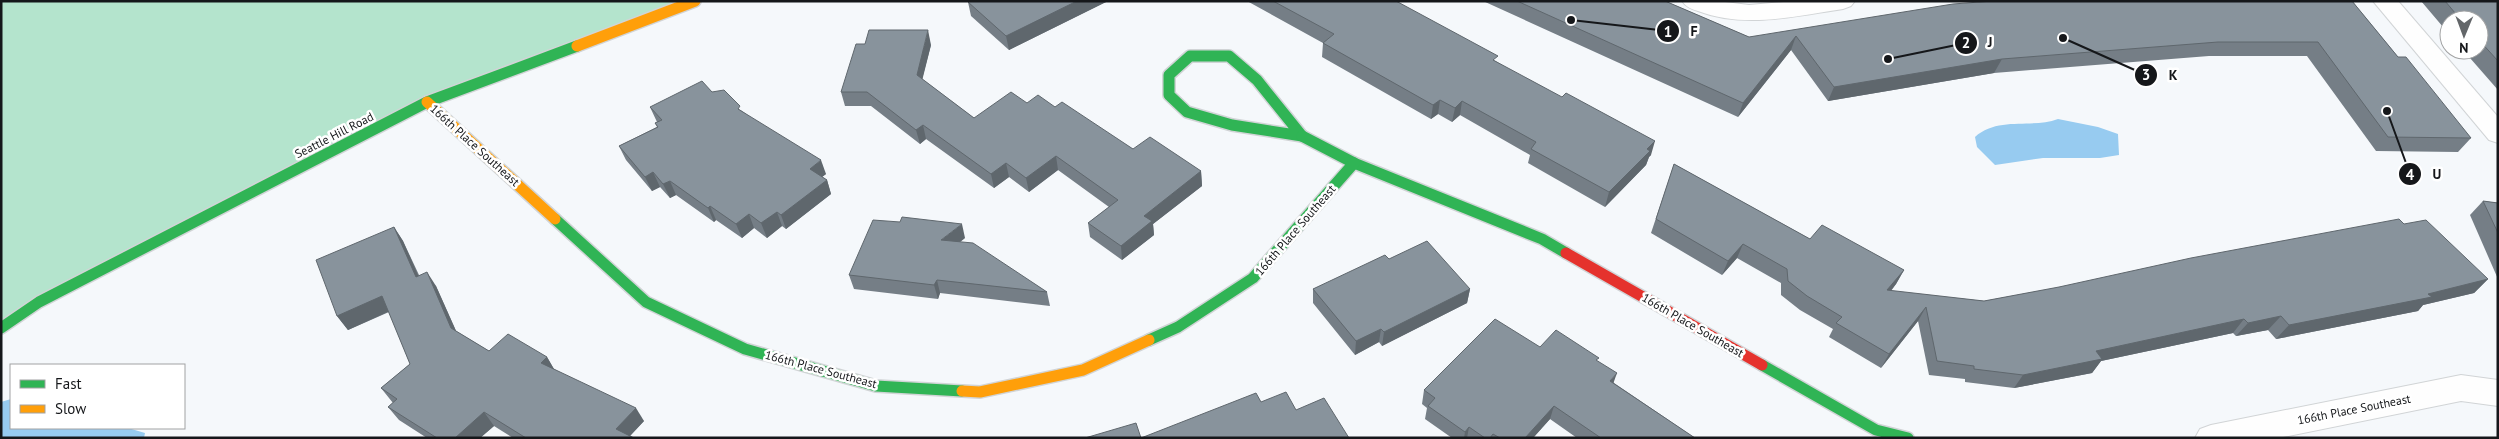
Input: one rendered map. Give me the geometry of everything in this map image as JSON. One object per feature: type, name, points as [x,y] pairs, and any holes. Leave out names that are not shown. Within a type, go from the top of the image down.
[{"type":"street","name":"Seattle Hill Road","points":[[1,328],[39,302],[427,102],[695,1]]},
{"type":"street","points":[[1694,1],[1724,12],[1744,14],[1843,1]]},
{"type":"street","points":[[2385,1],[2498,134]]},
{"type":"street","points":[[1302,136],[1272,101],[1258,80],[1228,56],[1190,56],[1169,75],[1169,95],[1187,112],[1232,124],[1302,136],[1354,163]]},
{"type":"street","name":"166th Place Southeast","points":[[427,102],[646,302],[745,349],[876,386],[980,392],[1083,370],[1178,327],[1253,278],[1354,163],[1542,239],[1876,430],[1908,438]]},
{"type":"street","name":"166th Place Southeast","points":[[2211,438],[2461,388],[2498,393]]},
{"type":"green space","points":[[1,1],[695,1],[427,102],[1,328]]},
{"type":"water","points":[[2058,119],[2098,127],[2118,134],[2119,155],[2100,158],[2043,158],[1995,165],[1977,147],[1975,137],[1994,127],[2048,122]]},
{"type":"water","points":[[10,399],[10,429],[131,429],[145,433],[144,438],[1,438],[1,402]]},
{"type":"building","points":[[1077,1],[1006,36],[968,2]]},
{"type":"building","points":[[1273,1],[1396,1],[1498,56],[1493,60],[1562,97],[1566,93],[1655,141],[1647,149],[1650,151],[1609,192],[1531,149],[1536,142],[1462,101],[1455,108],[1440,100],[1433,105],[1323,43],[1334,34]]},
{"type":"building","points":[[1517,1],[1665,1],[1749,37],[1953,4],[1993,1],[2352,1],[2398,57],[2406,57],[2471,138],[2388,137],[2318,42],[2218,42],[2002,59],[1834,87],[1796,36],[1743,103]]},
{"type":"building","points":[[2445,1],[2498,1],[2498,61],[2489,51],[2489,10],[2453,10]]},
{"type":"building","points":[[869,30],[928,30],[917,75],[974,118],[1011,92],[1027,103],[1038,95],[1055,107],[1062,102],[1133,149],[1150,137],[1201,171],[1144,216],[1152,221],[1121,246],[1088,223],[1118,200],[1056,156],[1026,178],[1006,163],[991,174],[923,125],[916,130],[867,92],[841,92],[856,44],[865,44]]},
{"type":"building","points":[[702,81],[712,92],[724,90],[740,106],[738,109],[821,160],[810,169],[827,180],[781,215],[777,212],[761,223],[749,214],[736,224],[710,206],[708,208],[670,181],[663,184],[653,172],[645,177],[619,146],[658,127],[655,123],[662,120],[650,107]]},
{"type":"building","points":[[1674,164],[1810,239],[1822,225],[1904,270],[1887,290],[1984,301],[2059,287],[2191,258],[2399,219],[2404,224],[2426,220],[2488,279],[2428,294],[2432,297],[2289,325],[2281,316],[2248,323],[2244,319],[2096,351],[2102,359],[2023,375],[1974,369],[1974,366],[1937,361],[1926,307],[1889,354],[1836,323],[1842,317],[1807,296],[1788,281],[1787,269],[1743,244],[1728,261],[1656,219]]},
{"type":"building","points":[[2483,201],[2498,203],[2498,233]]},
{"type":"building","points":[[902,217],[962,224],[941,240],[973,243],[1047,292],[937,280],[934,285],[849,275],[873,220],[900,222]]},
{"type":"building","points":[[394,227],[416,277],[427,272],[451,328],[489,351],[508,334],[547,357],[541,363],[636,408],[616,429],[634,438],[526,438],[484,412],[455,438],[437,438],[388,407],[397,399],[381,388],[410,364],[382,296],[337,316],[316,260]]},
{"type":"building","points":[[1427,241],[1470,289],[1384,332],[1381,329],[1356,341],[1313,289],[1385,255],[1389,259]]},
{"type":"building","points":[[1495,319],[1540,347],[1556,330],[1599,358],[1596,360],[1617,373],[1610,381],[1695,438],[1601,438],[1554,406],[1525,438],[1500,438],[1493,434],[1490,438],[1485,438],[1469,427],[1465,432],[1428,406],[1435,398],[1424,390]]},
{"type":"building","points":[[1286,392],[1296,410],[1324,398],[1349,438],[1141,438],[1256,393],[1261,402]]},
{"type":"building","points":[[1136,423],[1141,438],[1085,438]]},
{"type":"traffic: fast","points":[[1,328],[39,302],[427,102],[577,46]]},
{"type":"traffic: fast","points":[[1302,136],[1257,80],[1229,56],[1190,56],[1169,75],[1169,95],[1187,112],[1232,125],[1302,136],[1354,163],[1542,239],[1566,253]]},
{"type":"traffic: fast","points":[[1149,340],[1178,327],[1253,278],[1354,163]]},
{"type":"traffic: fast","points":[[555,219],[646,302],[745,349],[876,386],[962,391]]},
{"type":"traffic: fast","points":[[1762,365],[1876,430],[1908,438]]},
{"type":"traffic: slow","points":[[577,46],[695,1]]},
{"type":"traffic: slow","points":[[427,102],[555,219]]},
{"type":"traffic: slow","points":[[962,391],[980,392],[1083,370],[1149,340]]},
{"type":"traffic: jam","points":[[1566,253],[1762,365]]},
{"type":"place","name":"F","points":[[1571,20]]},
{"type":"place","name":"K","points":[[2063,38]]},
{"type":"place","name":"J","points":[[1888,59]]},
{"type":"place","name":"U","points":[[2387,111]]}]
